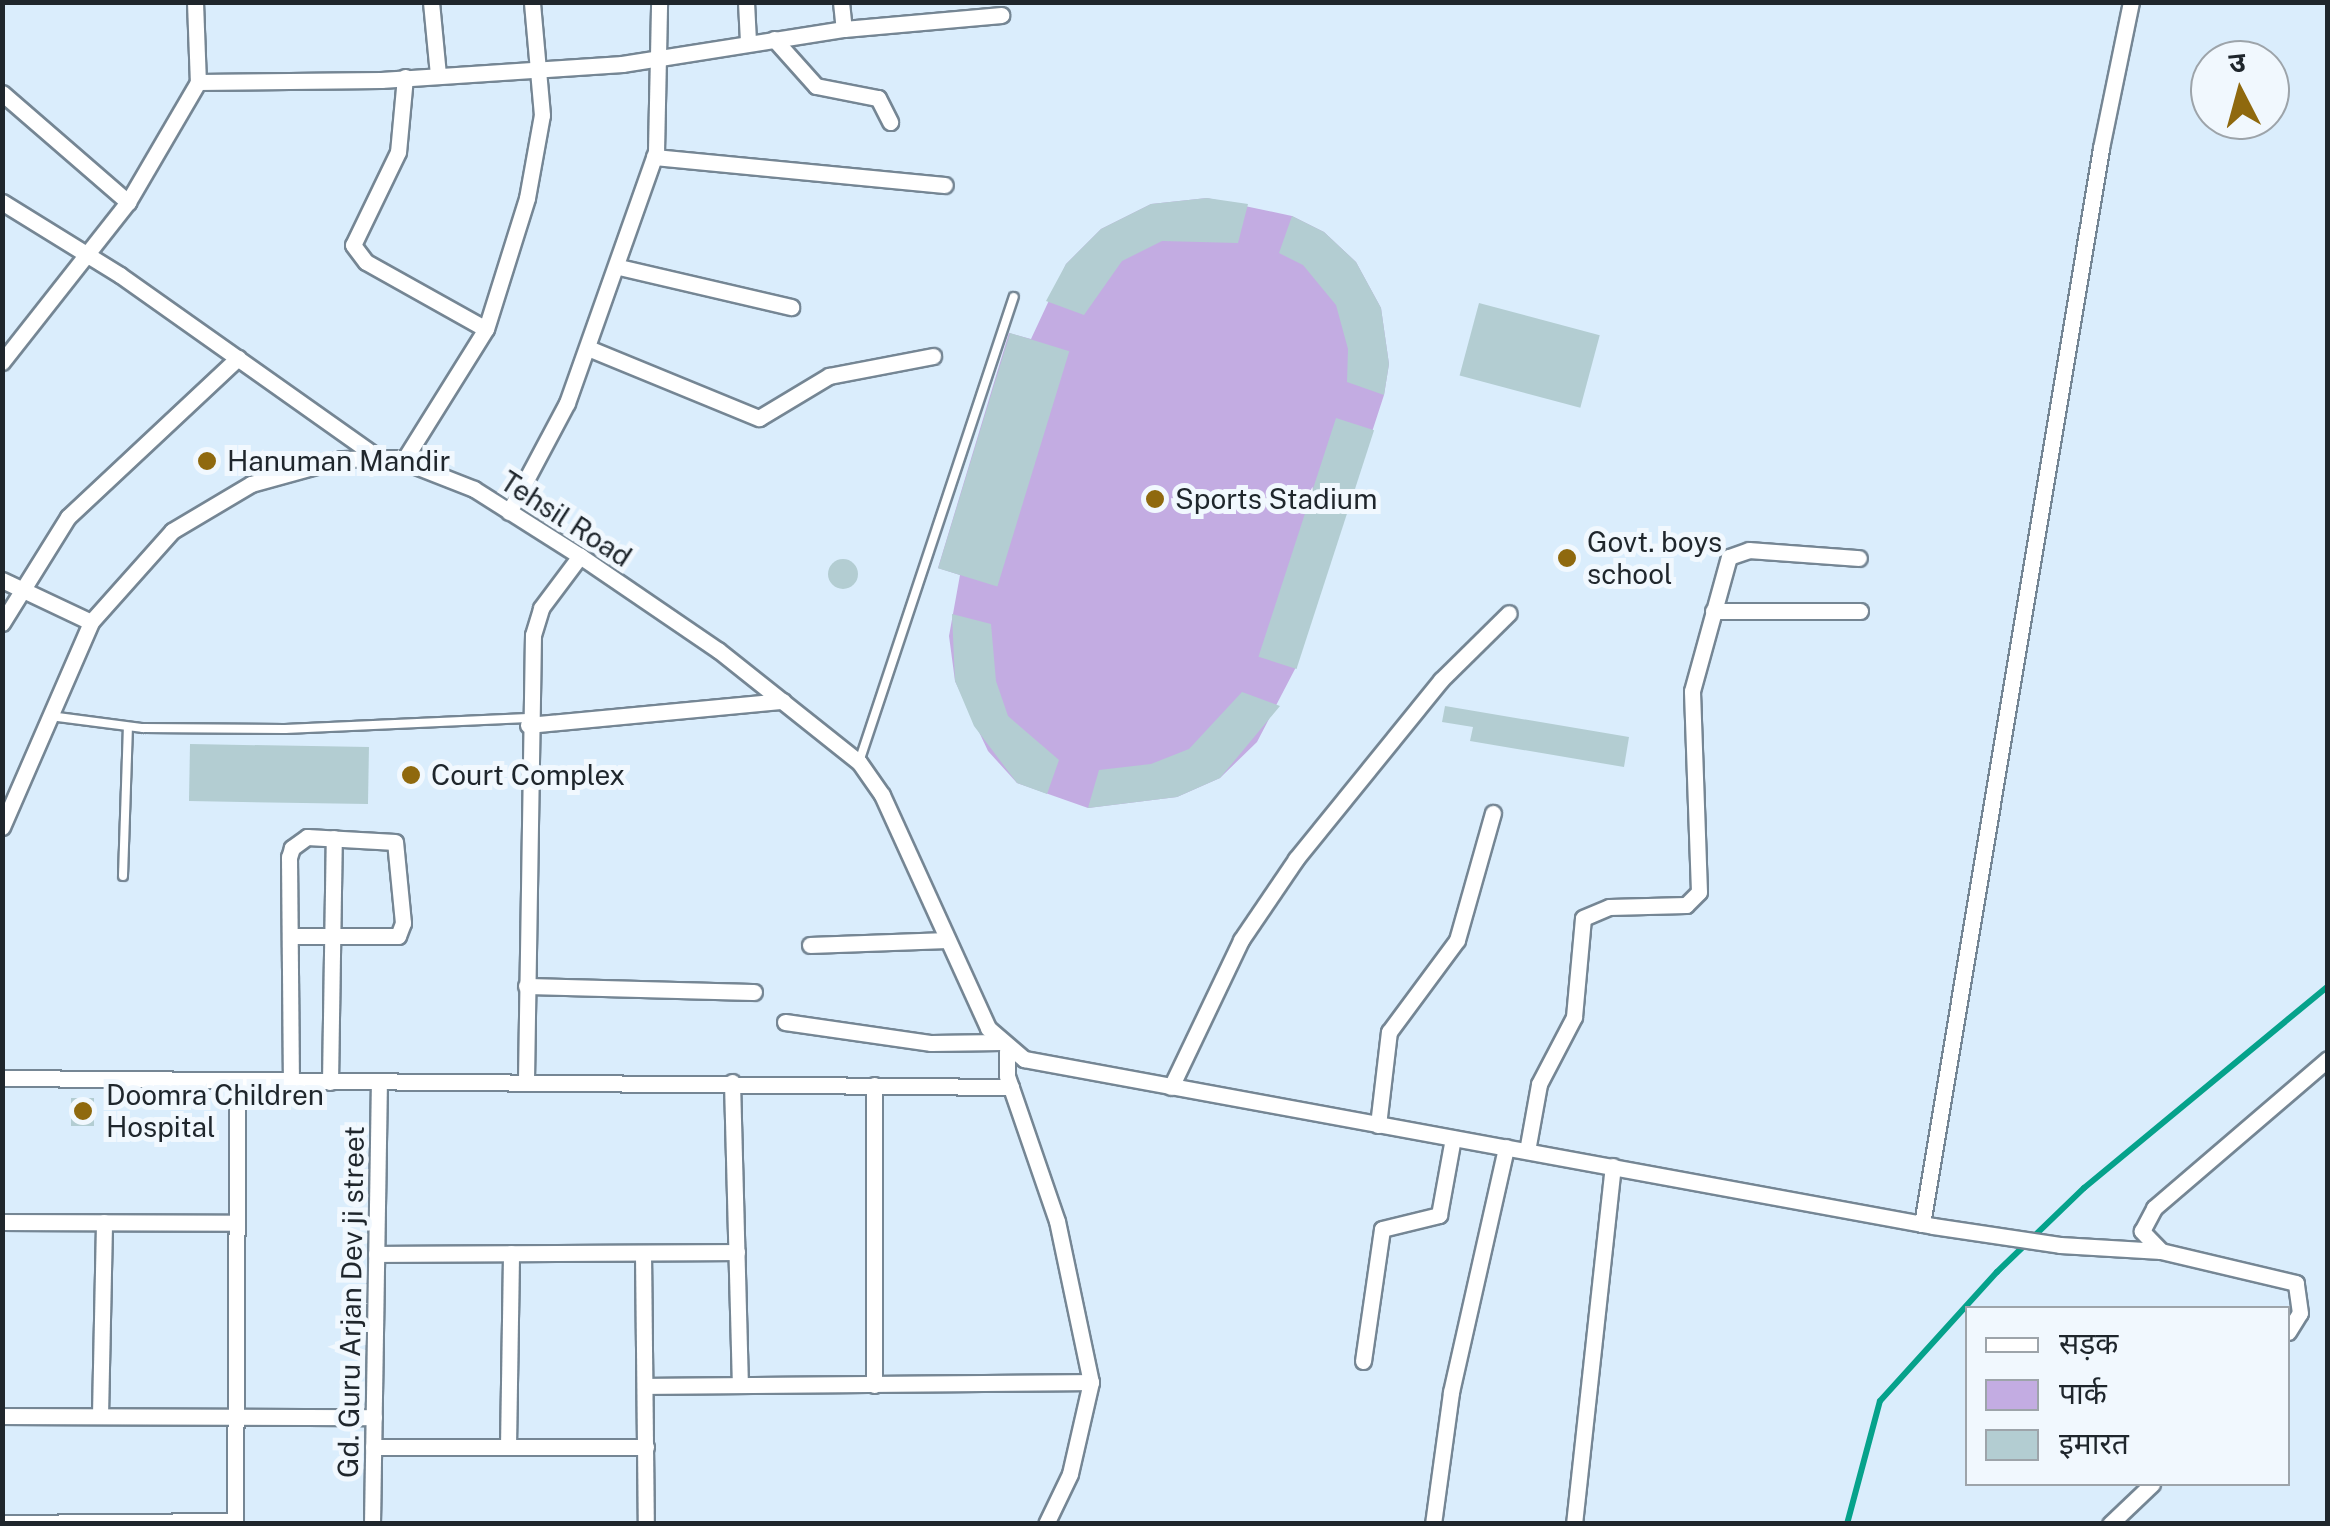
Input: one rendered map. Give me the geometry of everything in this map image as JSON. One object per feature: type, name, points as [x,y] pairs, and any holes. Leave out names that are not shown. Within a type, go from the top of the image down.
[{"type":"street","points":[[2,362],[90,256],[128,202],[198,82],[195,2]]},
{"type":"street","points":[[430,2],[438,75]]},
{"type":"street","points":[[404,460],[486,328],[537,162],[542,115],[532,2]]},
{"type":"street","points":[[509,512],[552,438],[619,268],[654,157],[662,55],[660,2]]},
{"type":"street","points":[[746,2],[748,42]]},
{"type":"street","points":[[841,2],[844,29]]},
{"type":"street","points":[[1927,1225],[2101,148],[2131,2]]},
{"type":"street","points":[[198,82],[405,78],[622,64],[952,10],[1001,16]]},
{"type":"street","points":[[774,39],[816,86],[878,98],[888,107],[890,122]]},
{"type":"street","points":[[405,78],[398,152],[353,245],[366,262],[486,328]]},
{"type":"street","points":[[2,93],[128,202]]},
{"type":"street","points":[[654,157],[945,185]]},
{"type":"street","points":[[2,202],[90,256],[374,455]]},
{"type":"street","points":[[619,268],[791,308]]},
{"type":"street","points":[[588,348],[759,418],[829,376],[933,356]]},
{"type":"street","points":[[2,623],[20,587],[68,517],[238,358]]},
{"type":"street","name":"Tehsil Road","points":[[2,827],[91,622],[172,531],[231,494],[308,467],[374,455],[404,460],[509,512],[580,556],[783,700],[859,762],[882,795],[948,940],[1004,1046]]},
{"type":"street","points":[[1526,1151],[1539,1084],[1574,1017],[1583,918],[1609,907],[1686,905],[1700,892],[1691,702],[1724,567],[1738,551],[1858,558]]},
{"type":"street","points":[[526,1080],[528,722],[535,621],[580,556]]},
{"type":"street","points":[[2,580],[91,622]]},
{"type":"street","points":[[1713,611],[1860,611]]},
{"type":"street","points":[[1171,1087],[1241,940],[1286,873],[1441,680],[1509,613]]},
{"type":"street","points":[[528,722],[783,700]]},
{"type":"street","points":[[1378,1124],[1390,1032],[1457,940],[1493,813]]},
{"type":"street","points":[[290,936],[398,936],[403,923],[396,842],[307,837],[292,848],[290,936],[292,1082]]},
{"type":"street","points":[[330,1082],[334,838]]},
{"type":"street","points":[[810,945],[948,940]]},
{"type":"street","points":[[526,986],[754,992]]},
{"type":"street","points":[[785,1022],[931,1043],[1004,1046],[1038,1062],[1927,1225],[2060,1245],[2161,1251],[2296,1284],[2300,1313],[2290,1329]]},
{"type":"street","points":[[1004,1046],[1010,1087],[1049,1189],[1091,1382],[1070,1474],[1046,1524]]},
{"type":"street","points":[[2161,1251],[2142,1231],[2154,1208],[2328,1059]]},
{"type":"street","points":[[2,1078],[1010,1087]]},
{"type":"street","name":"Gd. Guru Arjan Dev ji street","points":[[372,1524],[380,1081]]},
{"type":"street","points":[[732,1082],[740,1383]]},
{"type":"street","points":[[2,1524],[235,1522],[237,1083]]},
{"type":"street","points":[[874,1084],[874,1385]]},
{"type":"street","points":[[1363,1360],[1382,1229],[1439,1215],[1453,1138]]},
{"type":"street","points":[[1434,1524],[1451,1392],[1506,1147]]},
{"type":"street","points":[[1574,1524],[1613,1166]]},
{"type":"street","points":[[2,1222],[236,1223]]},
{"type":"street","points":[[100,1415],[104,1222]]},
{"type":"street","points":[[376,1254],[737,1252]]},
{"type":"street","points":[[508,1447],[511,1253]]},
{"type":"street","points":[[643,1254],[646,1524]]},
{"type":"street","points":[[645,1386],[1091,1382]]},
{"type":"street","points":[[2,1416],[374,1417]]},
{"type":"street","points":[[373,1447],[646,1447]]},
{"type":"street","points":[[2110,1524],[2150,1486]]},
{"type":"lane","points":[[859,762],[1014,297]]},
{"type":"lane","points":[[50,716],[128,727],[285,729],[528,722]]},
{"type":"lane","points":[[123,876],[128,727]]},
{"type":"green space","name":"Sports Stadium","points":[[1207,198],[1292,216],[1324,232],[1356,262],[1381,308],[1389,364],[1384,395],[1295,669],[1257,742],[1220,778],[1177,797],[1088,808],[1017,783],[988,751],[955,681],[949,636],[960,575],[938,568],[1009,333],[1031,339],[1066,264],[1101,229],[1151,204]]},
{"type":"building","points":[[1207,198],[1248,204],[1238,243],[1162,241],[1122,261],[1084,315],[1046,301],[1066,264],[1101,229],[1151,204]]},
{"type":"building","points":[[1292,216],[1324,232],[1356,262],[1381,308],[1389,364],[1384,395],[1347,382],[1348,349],[1336,305],[1303,265],[1279,253]]},
{"type":"building","points":[[1479,303],[1600,335],[1580,408],[1460,375]]},
{"type":"building","points":[[1010,333],[1069,351],[997,586],[938,568]]},
{"type":"building","points":[[1336,418],[1374,430],[1296,669],[1258,657]]},
{"type":"building","points":[[843,559],[857,568],[858,574],[849,588],[843,589],[829,580],[828,574],[837,560]]},
{"type":"building","points":[[952,614],[991,624],[996,681],[1008,716],[1059,760],[1047,794],[1017,783],[974,726],[955,681]]},
{"type":"building","points":[[1242,692],[1280,706],[1220,778],[1177,797],[1088,808],[1099,770],[1151,764],[1189,749]]},
{"type":"building","points":[[1445,706],[1629,737],[1624,767],[1470,741],[1473,727],[1442,722]]},
{"type":"building","points":[[190,744],[369,747],[368,804],[189,801]]},
{"type":"building","points":[[71,1098],[94,1098],[94,1126],[71,1126]]},
{"type":"waterway","points":[[1966,1306],[2084,1188],[2328,986]]},
{"type":"waterway","points":[[1847,1524],[1880,1401],[1965,1307]]},
{"type":"place","name":"Hanuman Mandir","points":[[207,461]]},
{"type":"place","name":"Sports Stadium","points":[[1155,499]]},
{"type":"place","name":"Govt. boys school","points":[[1567,558]]},
{"type":"place","name":"Court Complex","points":[[411,775]]},
{"type":"place","name":"Doomra Children Hospital","points":[[83,1111]]}]
